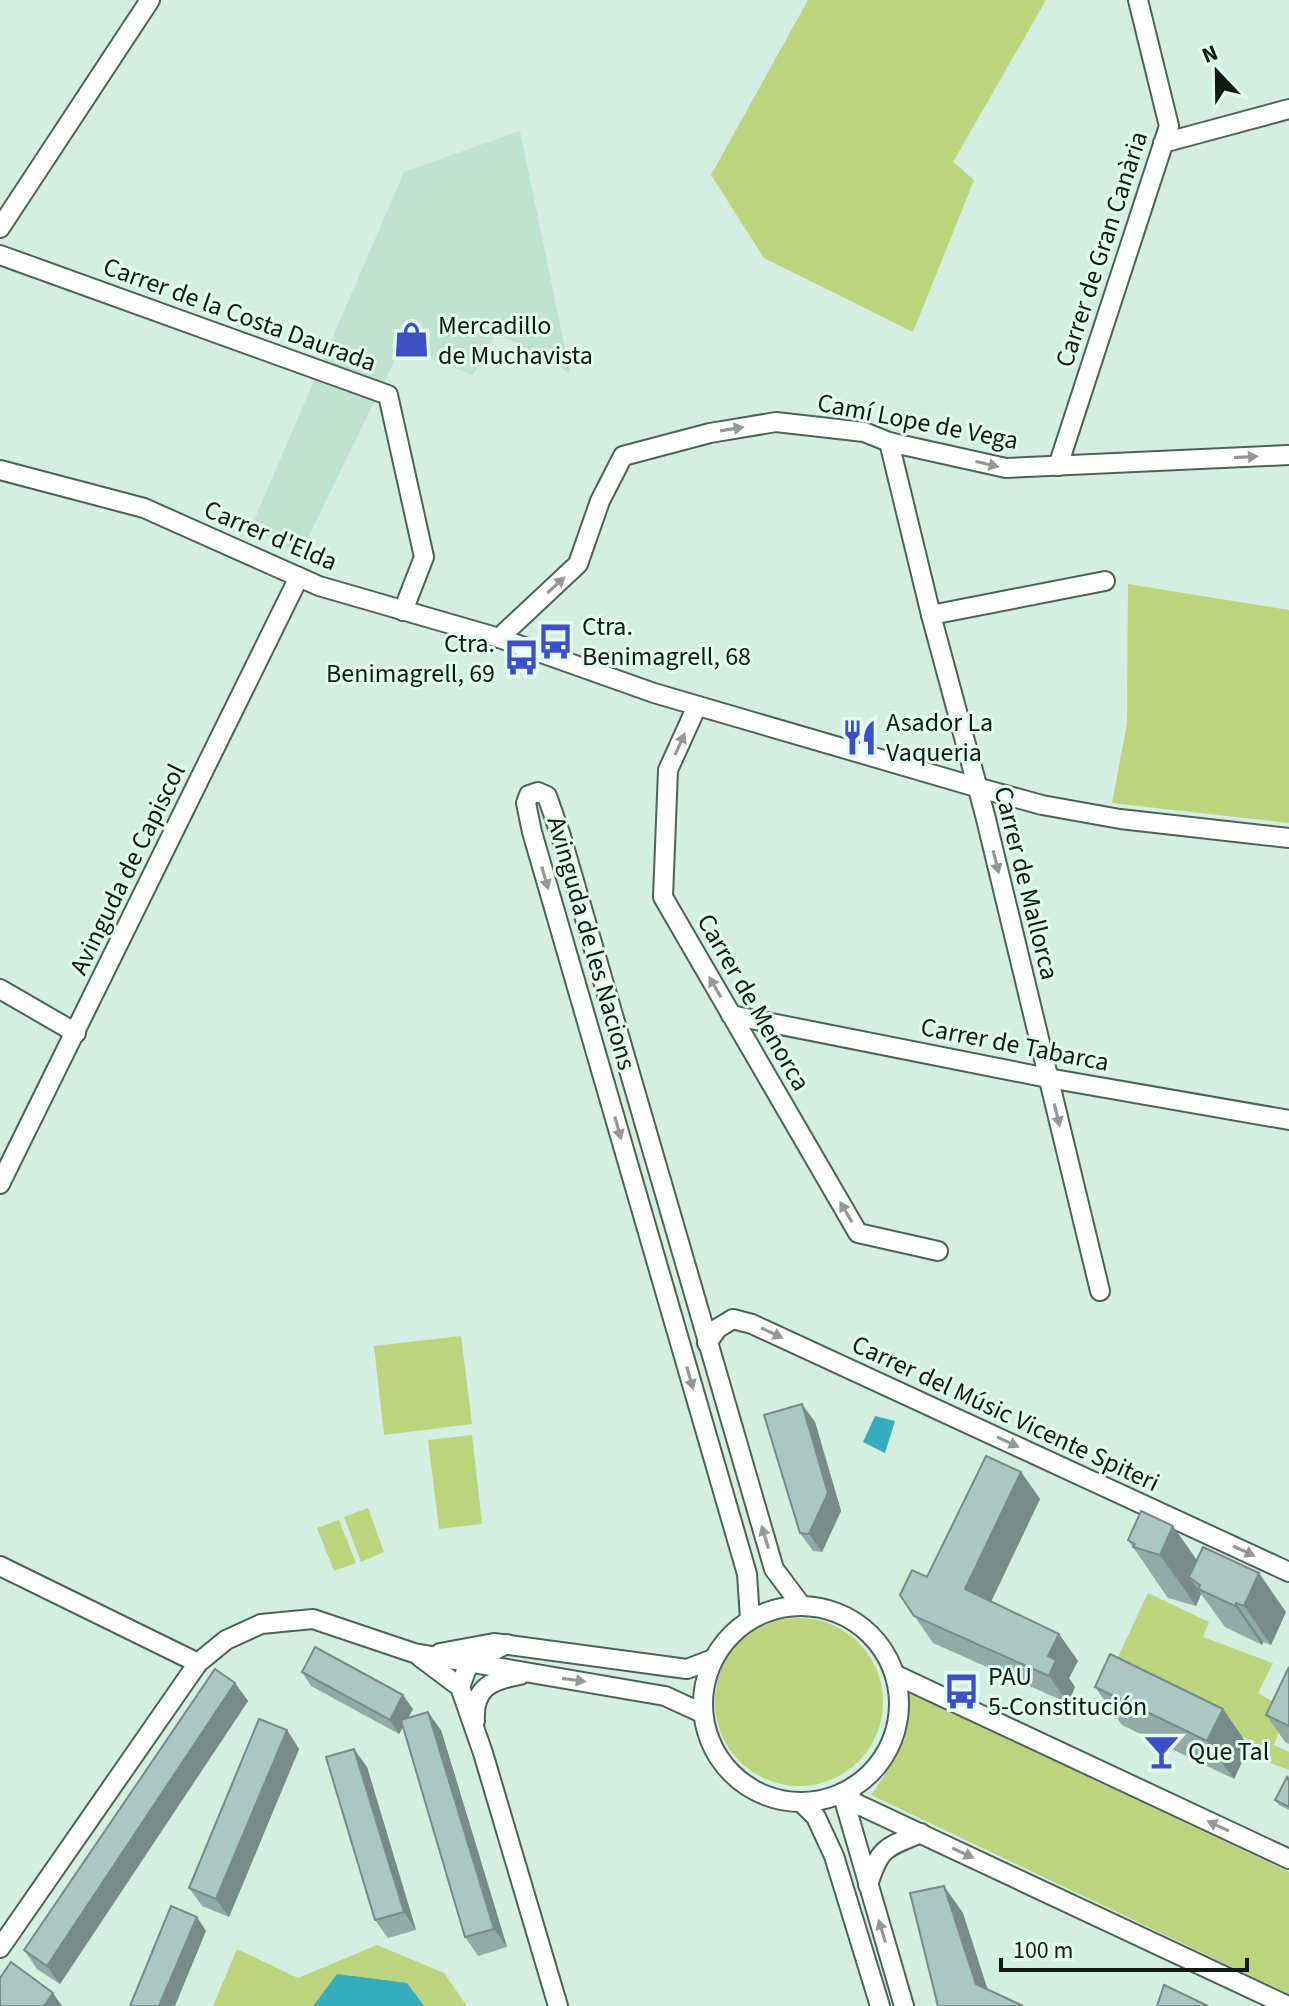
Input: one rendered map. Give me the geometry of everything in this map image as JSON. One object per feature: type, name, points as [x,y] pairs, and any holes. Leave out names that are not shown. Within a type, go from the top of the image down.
[{"type":"street","points":[[0,228],[150,0]]},
{"type":"street","name":"Carrer de Gran Canària","points":[[1058,466],[1169,126],[1138,0]]},
{"type":"street","points":[[1163,143],[1289,109]]},
{"type":"street","name":"Carrer de la Costa Daurada","points":[[0,255],[388,395],[424,557],[403,611]]},
{"type":"street","name":"Camí Lope de Vega","points":[[499,638],[578,564],[600,501],[623,456],[710,433],[776,422],[864,432],[889,442],[1006,468],[1289,455]]},
{"type":"street","name":"Carrer de Mallorca","points":[[889,442],[1100,1291]]},
{"type":"street","name":"Carrer d'Elda","points":[[0,470],[144,508],[319,586],[499,638],[697,706],[976,787],[1042,805],[1120,819],[1289,838]]},
{"type":"street","name":"Avinguda de Capiscol","points":[[0,1184],[299,577]]},
{"type":"street","points":[[931,615],[1105,581]]},
{"type":"street","name":"Carrer de Menorca","points":[[697,706],[668,770],[663,897],[858,1233],[938,1251]]},
{"type":"street","name":"Avinguda de les Nacions","points":[[750,1619],[747,1574],[532,832],[526,803],[529,795],[538,792],[547,796],[561,836],[774,1569],[801,1605]]},
{"type":"street","points":[[0,989],[76,1033]]},
{"type":"street","name":"Carrer de Tabarca","points":[[731,1015],[1048,1078],[1289,1120]]},
{"type":"street","name":"Carrer del Músic Vicente Spiteri","points":[[707,1343],[718,1328],[733,1319],[752,1324],[1289,1572]]},
{"type":"street","points":[[0,1566],[198,1663]]},
{"type":"street","points":[[801,1605],[818,1606],[844,1615],[873,1635],[887,1654],[896,1675],[900,1703],[896,1734],[880,1764],[843,1793],[802,1803],[784,1802],[756,1792],[726,1769],[710,1743],[702,1713],[705,1679],[713,1659],[733,1632],[750,1619],[771,1610],[801,1605]]},
{"type":"street","points":[[0,1948],[198,1663],[226,1640],[261,1624],[313,1619],[414,1653],[665,1696],[702,1713]]},
{"type":"street","points":[[414,1653],[444,1653],[501,1644],[687,1669],[713,1659]]},
{"type":"street","points":[[460,1687],[469,1663],[501,1644]]},
{"type":"street","points":[[414,1653],[460,1687],[558,2006]]},
{"type":"street","points":[[476,1732],[474,1707],[483,1690],[499,1678],[529,1673]]},
{"type":"street","points":[[896,1675],[1289,1859]]},
{"type":"street","points":[[843,1793],[855,1803],[1288,2006]]},
{"type":"street","points":[[843,1793],[904,2006]]},
{"type":"street","points":[[802,1803],[816,1817],[834,1856],[880,2006]]},
{"type":"street","points":[[868,1885],[875,1860],[884,1849],[921,1833]]},
{"type":"shaded area","name":"Mercadillo de Muchavista","points":[[520,131],[570,373],[497,333],[473,375],[401,347],[300,554],[251,527],[404,172]]},
{"type":"green space","points":[[808,0],[1046,0],[953,162],[974,180],[913,332],[764,258],[711,175]]},
{"type":"green space","points":[[1128,584],[1289,610],[1289,823],[1112,803],[1127,724]]},
{"type":"green space","points":[[461,1336],[472,1424],[384,1435],[374,1346]]},
{"type":"green space","points":[[472,1435],[482,1524],[439,1529],[428,1440]]},
{"type":"green space","points":[[368,1508],[384,1552],[361,1562],[344,1517]]},
{"type":"green space","points":[[339,1520],[356,1563],[334,1571],[317,1528]]},
{"type":"green space","points":[[1148,1593],[1209,1622],[1203,1637],[1273,1663],[1258,1693],[1287,1710],[1274,1745],[1289,1752],[1289,1770],[1251,1756],[1254,1742],[1108,1678]]},
{"type":"green space","points":[[799,1618],[831,1625],[858,1643],[876,1670],[883,1702],[876,1734],[858,1761],[831,1779],[799,1786],[767,1779],[740,1761],[722,1734],[715,1702],[722,1670],[740,1643],[767,1625]]},
{"type":"green space","points":[[908,1692],[1289,1872],[1289,1994],[871,1795],[897,1746]]},
{"type":"green space","points":[[377,1945],[444,1973],[467,2006],[213,2006],[237,1949],[298,1978]]},
{"type":"water","points":[[875,1416],[895,1421],[885,1453],[863,1442]]},
{"type":"water","points":[[337,1974],[407,1983],[424,2006],[313,2006]]},
{"type":"building","points":[[802,1404],[828,1493],[809,1534],[800,1533],[764,1415]]},
{"type":"building","points":[[986,1456],[1021,1472],[965,1589],[1059,1634],[1048,1656],[1056,1660],[1049,1676],[914,1616],[900,1595],[912,1570],[927,1577]]},
{"type":"building","points":[[1141,1511],[1173,1526],[1160,1555],[1133,1547],[1135,1544],[1128,1540]]},
{"type":"building","points":[[1203,1547],[1259,1573],[1244,1606],[1236,1603],[1235,1606],[1198,1589],[1200,1585],[1189,1577]]},
{"type":"building","points":[[315,1647],[403,1695],[390,1720],[302,1672]]},
{"type":"building","points":[[1110,1654],[1223,1709],[1207,1741],[1095,1687]]},
{"type":"building","points":[[1289,1667],[1289,1726],[1266,1715]]},
{"type":"building","points":[[215,1669],[235,1683],[47,1966],[24,1950]]},
{"type":"building","points":[[428,1712],[494,1929],[465,1937],[401,1720]]},
{"type":"building","points":[[259,1719],[287,1730],[216,1899],[189,1888]]},
{"type":"building","points":[[354,1749],[404,1912],[375,1920],[326,1757]]},
{"type":"building","points":[[1287,1777],[1289,1781],[1289,1807],[1275,1800]]},
{"type":"building","points":[[944,1886],[976,1984],[1023,2006],[938,2006],[910,1893]]},
{"type":"building","points":[[171,1906],[197,1917],[159,2006],[130,2006]]},
{"type":"building","points":[[11,1962],[53,1993],[44,2006],[0,2006],[0,1978]]},
{"type":"building","points":[[1164,1985],[1208,2006],[1157,2006]]},
{"type":"place","name":"Mercadillo de Muchavista","points":[[412,340]]},
{"type":"place","name":"Ctra. Benimagrell, 68","points":[[556,641]]},
{"type":"place","name":"Ctra. Benimagrell, 69","points":[[521,658]]},
{"type":"place","name":"Asador La Vaqueria","points":[[860,737]]},
{"type":"place","name":"PAU 5-Constitución","points":[[962,1691]]},
{"type":"place","name":"Que Tal","points":[[1162,1751]]}]
